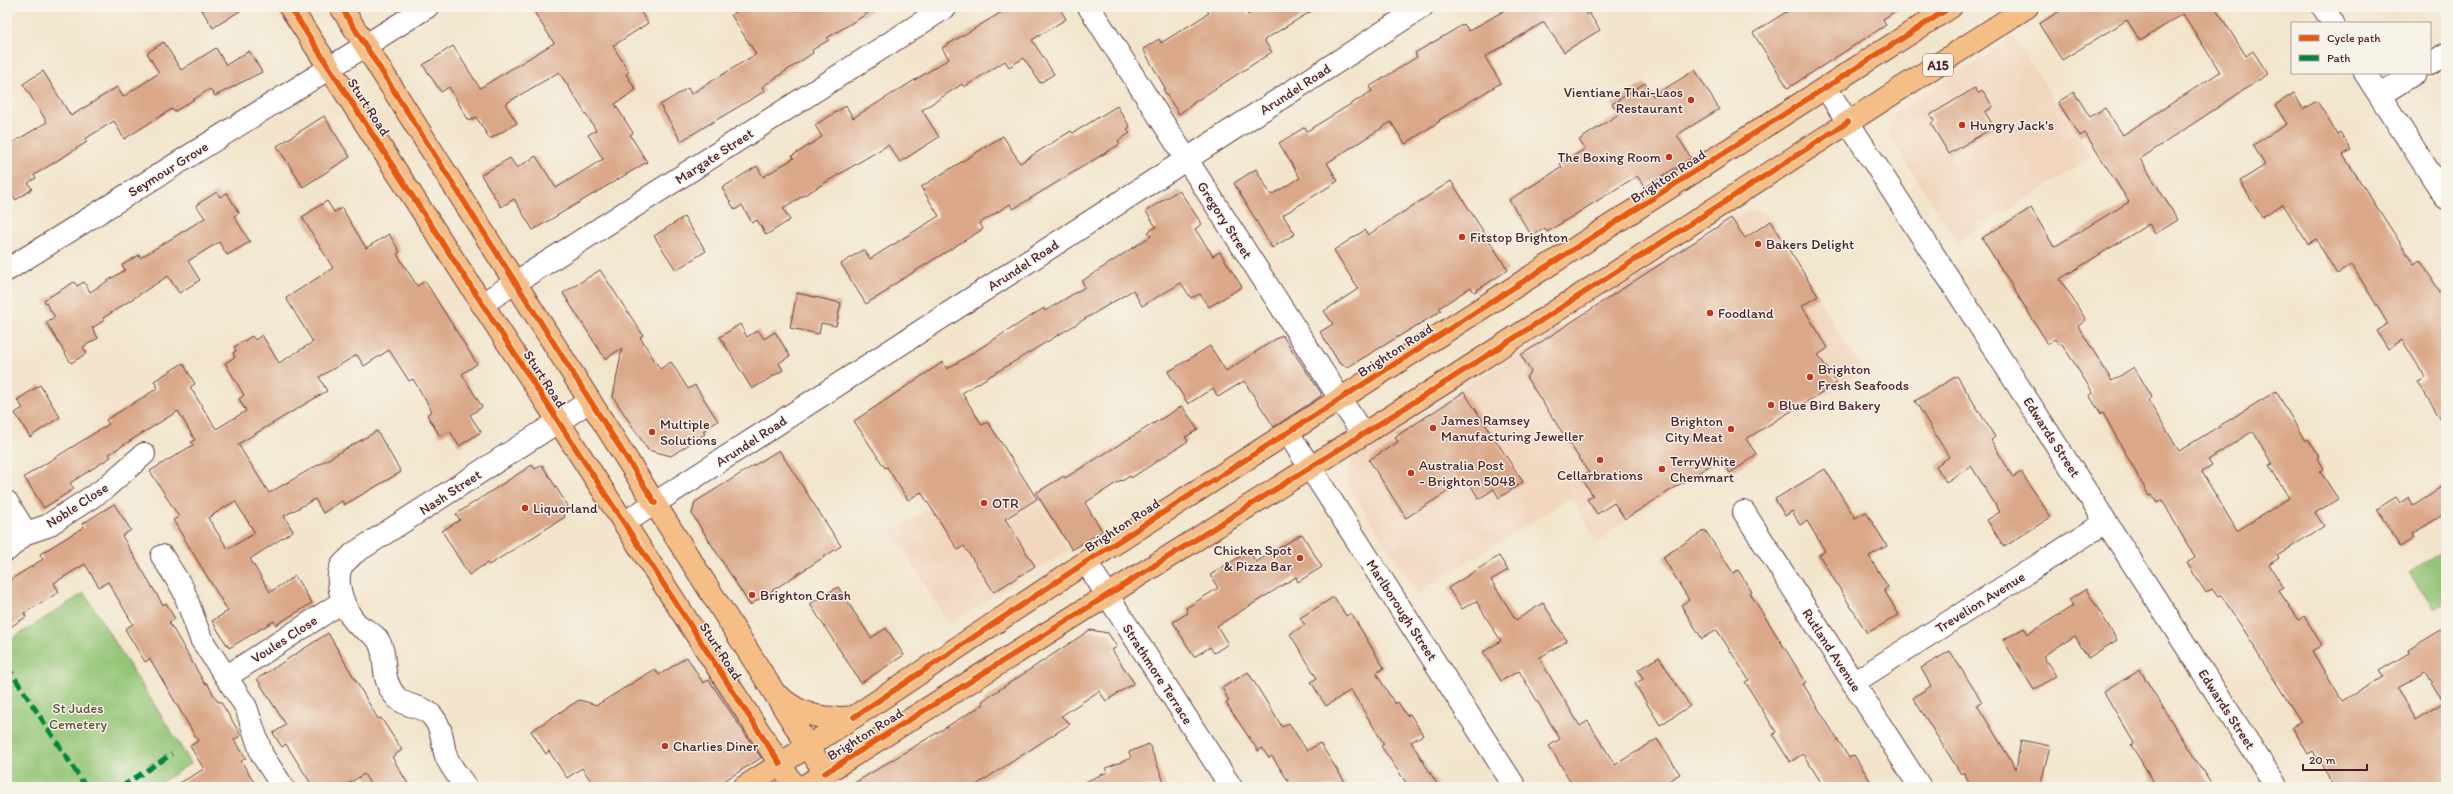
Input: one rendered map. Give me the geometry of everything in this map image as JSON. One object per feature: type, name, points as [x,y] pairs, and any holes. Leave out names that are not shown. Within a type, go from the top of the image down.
[{"type":"main road","name":"Sturt Road","points":[[290,7],[795,787]]},
{"type":"main road","name":"Sturt Road","points":[[341,7],[825,773]]},
{"type":"main road","name":"Brighton Road","points":[[744,787],[854,717],[1086,562],[1288,432],[1341,400],[1951,7]]},
{"type":"main road","name":"Brighton Road","points":[[803,787],[1362,433],[1449,380],[2027,7]]},
{"type":"main road","points":[[770,688],[791,707],[813,716],[833,719],[854,717]]},
{"type":"street","name":"Seymour Grove","points":[[7,270],[427,7]]},
{"type":"street","name":"Margate Street","points":[[482,304],[946,7]]},
{"type":"street","name":"Gregory Street","points":[[1089,7],[1362,433]]},
{"type":"street","name":"Arundel Road","points":[[624,523],[1422,7]]},
{"type":"street","points":[[2323,7],[2332,22]]},
{"type":"street","points":[[2431,63],[2446,54]]},
{"type":"street","points":[[2366,74],[2446,198]]},
{"type":"street","points":[[2380,95],[2413,74]]},
{"type":"street","name":"Edwards Street","points":[[1826,88],[2277,787]]},
{"type":"street","name":"Nash Street","points":[[342,602],[340,584],[341,568],[353,554],[590,401]]},
{"type":"street","name":"Marlborough Street","points":[[1288,432],[1516,787]]},
{"type":"street","name":"Noble Close","points":[[7,550],[26,533],[46,526],[104,489],[144,454]]},
{"type":"street","points":[[7,502],[26,533]]},
{"type":"street","name":"Rutland Avenue","points":[[1744,512],[1920,787]]},
{"type":"street","name":"Trevelion Avenue","points":[[1853,683],[2106,522]]},
{"type":"street","points":[[162,556],[182,589],[201,639],[246,708],[262,755],[283,787]]},
{"type":"street","name":"Strathmore Terrace","points":[[1086,562],[1231,787]]},
{"type":"street","points":[[342,602],[358,625],[378,640],[382,649],[384,675],[397,698],[410,706],[425,710],[432,716],[443,734],[446,757],[466,787]]},
{"type":"street","name":"Voules Close","points":[[226,677],[342,602]]},
{"type":"shaded area","points":[[2014,37],[2091,158],[1957,242],[1889,135],[1895,113]]},
{"type":"shaded area","points":[[1749,210],[1764,212],[1863,371],[1621,524],[1598,541],[1570,498],[1418,593],[1346,483],[1352,459],[1731,218]]},
{"type":"shaded area","points":[[1011,457],[1068,550],[949,624],[892,531]]},
{"type":"green space","points":[[2446,548],[2446,601],[2434,609],[2409,573]]},
{"type":"green space","name":"St Judes Cemetery","points":[[84,593],[191,763],[154,787],[7,787],[7,642]]},
{"type":"building","points":[[200,7],[246,7],[213,28]]},
{"type":"building","points":[[531,7],[637,7],[648,23],[613,46],[629,72],[626,74],[636,90],[615,104],[633,133],[630,135],[647,162],[533,230],[514,199],[501,207],[481,175],[510,158],[517,168],[536,156],[556,188],[603,159],[588,135],[596,130],[559,72],[505,104],[517,123],[490,139],[476,117],[469,121],[449,87],[441,92],[423,65],[453,46],[480,88],[554,43]]},
{"type":"building","points":[[744,7],[878,7],[827,38],[829,40],[812,50],[813,53],[762,87],[765,91],[681,141],[660,105],[688,88],[691,94],[756,54],[731,15]]},
{"type":"building","points":[[1010,7],[1059,7],[1066,19],[1032,40],[1054,74],[1040,83],[1024,58],[1009,67],[1005,61],[964,87],[962,84],[922,110],[939,137],[900,162],[888,145],[783,208],[790,220],[766,235],[757,220],[752,223],[742,205],[735,210],[722,188],[757,166],[763,177],[794,158],[792,156],[822,137],[815,125],[846,106],[853,118],[949,59],[942,48]]},
{"type":"building","points":[[1205,7],[1243,7],[1248,15],[1260,7],[1318,7],[1264,40],[1272,52],[1193,103],[1179,114],[1163,89],[1165,88],[1143,49],[1159,39],[1161,43],[1209,13]]},
{"type":"building","points":[[1510,7],[1581,7],[1586,15],[1589,13],[1600,30],[1564,52],[1544,22],[1485,57],[1501,83],[1439,120],[1440,121],[1405,144],[1391,122],[1327,163],[1338,181],[1283,215],[1295,234],[1272,248],[1234,183],[1256,169],[1271,195],[1300,178],[1279,143],[1305,127],[1307,131],[1372,91],[1369,87],[1417,57],[1415,53],[1464,24],[1469,31]]},
{"type":"building","points":[[1794,7],[1902,7],[1883,19],[1886,25],[1788,88],[1753,33]]},
{"type":"building","points":[[2066,7],[2215,7],[2246,56],[2253,51],[2268,74],[2140,159],[2178,220],[2155,234],[2149,224],[2060,279],[2086,320],[2078,326],[2112,381],[2134,367],[2152,397],[2148,400],[2179,451],[2276,391],[2305,441],[2308,439],[2319,457],[2317,458],[2323,469],[2320,471],[2338,499],[2315,513],[2324,526],[2277,556],[2279,558],[2269,565],[2284,588],[2279,591],[2299,620],[2304,616],[2322,645],[2312,651],[2342,701],[2383,677],[2379,671],[2409,653],[2408,650],[2446,627],[2446,787],[2335,787],[2313,751],[2308,754],[2292,727],[2301,722],[2221,595],[2218,597],[2212,589],[2206,593],[2187,563],[2195,558],[2162,500],[2157,503],[2152,495],[2149,496],[2103,413],[2101,414],[2089,395],[2093,393],[2062,344],[2059,345],[2055,339],[2048,344],[1982,238],[2031,208],[2054,247],[2129,202],[2085,133],[2080,136],[2058,102],[2074,92],[2090,117],[2105,108],[2123,135],[2220,72],[2183,14],[2140,41],[2127,20],[2062,60],[2039,24]],"holes":[[[2253,431],[2272,464],[2269,465],[2289,498],[2237,531],[2202,472],[2212,466],[2208,460]],[[2426,672],[2444,702],[2415,720],[2397,688]]]},
{"type":"building","points":[[164,42],[181,70],[216,48],[226,65],[249,51],[262,72],[215,96],[210,89],[174,112],[172,109],[124,139],[114,121],[85,139],[87,142],[34,175],[36,178],[28,183],[32,189],[16,200],[7,187],[7,146],[47,122],[23,84],[43,71],[71,116],[117,87],[123,97],[159,73],[147,53]]},
{"type":"building","points":[[1695,70],[1719,109],[1677,135],[1691,158],[1645,187],[1637,176],[1547,232],[1545,228],[1532,236],[1509,200],[1562,167],[1560,164],[1585,149],[1579,140],[1619,114],[1612,104],[1645,83],[1653,96]]},
{"type":"building","name":"Hungry Jack's","points":[[1975,88],[1978,93],[1983,91],[1993,107],[1985,112],[1994,127],[1949,154],[1931,124],[1934,121],[1930,115]]},
{"type":"building","points":[[2294,93],[2303,109],[2317,101],[2337,134],[2340,132],[2351,150],[2343,155],[2414,264],[2420,260],[2440,292],[2446,288],[2446,428],[2418,382],[2426,378],[2402,340],[2388,349],[2377,331],[2388,324],[2352,265],[2337,274],[2316,239],[2308,244],[2283,204],[2262,217],[2240,181],[2265,165],[2253,145],[2287,124],[2275,105]]},
{"type":"building","points":[[1117,106],[1130,127],[1127,129],[1130,133],[1118,141],[1120,144],[1013,209],[1010,204],[980,223],[983,229],[888,288],[889,290],[866,304],[841,264],[864,249],[870,259],[939,216],[921,187],[1003,136],[1020,163],[1071,131],[1073,133]]},
{"type":"building","points":[[324,116],[350,157],[303,187],[277,146]]},
{"type":"building","points":[[1451,181],[1508,270],[1474,292],[1471,287],[1439,308],[1441,311],[1348,367],[1340,364],[1320,332],[1333,324],[1324,311],[1358,289],[1334,250],[1365,230],[1368,235]]},
{"type":"building","points":[[1179,190],[1202,224],[1195,229],[1213,256],[1220,252],[1242,287],[1209,307],[1200,294],[1191,298],[1181,283],[1142,306],[1133,290],[962,393],[982,425],[988,422],[1037,499],[1005,519],[1035,566],[994,592],[964,546],[958,550],[921,492],[908,500],[887,467],[885,468],[854,421],[943,362],[947,369],[1044,308],[1045,311],[1085,287],[1082,281],[1151,236],[1148,232],[1156,227],[1146,211]]},
{"type":"building","points":[[217,192],[220,197],[227,193],[239,213],[234,216],[250,242],[227,255],[219,242],[188,261],[200,280],[179,293],[168,276],[103,318],[105,320],[92,328],[98,338],[83,347],[87,353],[71,363],[46,322],[55,317],[44,300],[74,282],[77,286],[84,282],[90,292],[125,270],[122,265],[139,255],[140,258],[205,218],[196,205]]},
{"type":"building","points":[[327,201],[334,212],[342,208],[366,248],[389,234],[400,252],[397,254],[417,286],[425,281],[477,364],[462,374],[482,407],[470,415],[481,432],[459,446],[450,431],[440,436],[427,415],[432,411],[413,379],[409,381],[389,350],[364,366],[357,355],[319,377],[327,391],[238,444],[269,493],[377,431],[401,472],[344,505],[342,501],[323,513],[315,499],[284,516],[293,531],[250,559],[270,592],[295,576],[312,603],[276,625],[274,621],[229,648],[212,621],[228,611],[173,520],[179,517],[150,471],[193,445],[191,442],[195,440],[178,411],[109,454],[111,457],[70,483],[74,489],[44,508],[24,477],[109,424],[106,420],[158,388],[154,381],[183,363],[195,384],[190,387],[216,429],[246,411],[239,399],[244,395],[225,363],[235,357],[233,353],[236,351],[234,347],[252,336],[255,340],[262,335],[279,363],[313,342],[286,298],[333,268],[302,217]],"holes":[[[235,501],[255,533],[228,549],[208,518]]]},
{"type":"building","points":[[684,217],[706,251],[676,270],[654,236]]},
{"type":"building","points":[[1731,218],[1745,238],[1771,221],[1818,296],[1802,306],[1828,348],[1818,355],[1837,383],[1746,439],[1757,455],[1730,473],[1720,459],[1625,519],[1614,503],[1597,514],[1587,499],[1593,496],[1580,475],[1589,473],[1526,377],[1531,372],[1521,355]]},
{"type":"building","points":[[600,270],[643,335],[640,337],[660,369],[671,362],[688,389],[695,385],[718,421],[703,431],[705,434],[671,456],[648,450],[613,397],[622,348],[605,359],[563,293]]},
{"type":"building","points":[[797,293],[841,303],[836,326],[821,323],[819,334],[790,328]]},
{"type":"building","points":[[740,324],[747,337],[758,330],[764,339],[775,332],[790,356],[779,363],[783,370],[752,389],[720,337]]},
{"type":"building","points":[[1282,335],[1321,393],[1321,396],[1274,427],[1244,381],[1218,397],[1213,388],[1188,404],[1168,372],[1210,346],[1226,371]]},
{"type":"building","points":[[1957,376],[1995,437],[1991,440],[2013,477],[2021,472],[2051,517],[2004,547],[1987,520],[2000,512],[1971,466],[1946,482],[1936,466],[1949,457],[1915,401]]},
{"type":"building","points":[[40,385],[60,417],[30,437],[15,413],[23,408],[17,400]]},
{"type":"building","points":[[1464,392],[1523,482],[1499,498],[1494,489],[1479,499],[1467,479],[1406,518],[1369,460],[1398,442],[1395,437]]},
{"type":"building","points":[[1182,406],[1198,430],[1185,437],[1188,441],[1131,478],[1130,476],[1122,481],[1121,480],[1085,503],[1102,531],[1072,550],[1036,493],[1064,476],[1065,478]]},
{"type":"building","points":[[779,450],[841,546],[750,605],[692,514],[695,502]]},
{"type":"building","points":[[532,465],[535,469],[542,465],[568,506],[561,510],[565,517],[489,565],[487,563],[469,575],[442,531],[460,520],[456,514]]},
{"type":"building","points":[[1825,469],[1855,518],[1866,512],[1887,546],[1869,556],[1888,587],[1884,590],[1899,615],[1867,633],[1819,555],[1825,551],[1807,521],[1800,525],[1792,511],[1785,516],[1775,499]]},
{"type":"building","points":[[2446,484],[2446,513],[2412,534],[2414,538],[2400,547],[2377,509],[2396,497],[2400,503],[2409,497],[2413,505]]},
{"type":"building","points":[[114,504],[131,530],[122,536],[163,605],[166,603],[175,619],[169,622],[205,684],[207,683],[218,702],[220,701],[241,735],[234,740],[246,758],[241,761],[253,780],[255,787],[173,787],[204,769],[190,746],[198,741],[150,659],[145,662],[125,629],[133,624],[108,582],[99,587],[85,564],[54,583],[59,592],[24,613],[26,617],[7,629],[7,582],[43,559],[40,554],[84,527],[82,524]]},
{"type":"building","points":[[1705,530],[1733,573],[1738,570],[1752,592],[1750,593],[1806,682],[1803,684],[1849,758],[1854,755],[1874,787],[1824,787],[1803,754],[1790,762],[1773,735],[1776,732],[1745,682],[1749,680],[1717,630],[1702,639],[1681,605],[1689,600],[1663,557]]},
{"type":"building","points":[[1302,534],[1322,567],[1298,582],[1296,577],[1217,626],[1228,644],[1214,653],[1210,647],[1194,657],[1173,622],[1188,613],[1186,608],[1218,588],[1210,575],[1249,551],[1256,562]]},
{"type":"building","points":[[1499,556],[1508,570],[1491,580],[1516,620],[1543,603],[1567,641],[1539,658],[1580,726],[1588,721],[1615,765],[1657,739],[1680,774],[1658,787],[1574,787],[1549,746],[1560,739],[1519,671],[1501,681],[1483,652],[1501,641],[1476,601],[1462,609],[1448,588]]},
{"type":"building","points":[[838,587],[871,638],[886,628],[904,655],[861,683],[810,604]]},
{"type":"building","points":[[2086,589],[2117,640],[2088,658],[2075,636],[2043,656],[2056,676],[2034,690],[2003,640],[2024,628],[2028,634],[2073,606],[2069,600]]},
{"type":"building","points":[[1334,597],[1346,616],[1351,613],[1384,668],[1376,673],[1395,704],[1398,702],[1407,716],[1410,714],[1423,735],[1411,742],[1439,787],[1409,787],[1381,746],[1384,744],[1351,690],[1326,706],[1311,682],[1317,678],[1290,634],[1305,625],[1300,618]]},
{"type":"building","points":[[1090,630],[1108,633],[1117,647],[1112,650],[1134,683],[1106,701],[1099,691],[1061,716],[1070,724],[973,787],[848,787],[984,704],[982,701]]},
{"type":"building","points":[[328,633],[378,719],[381,718],[402,750],[392,757],[410,787],[372,787],[364,774],[343,787],[313,787],[286,744],[282,747],[273,733],[286,725],[257,679]]},
{"type":"building","points":[[1950,651],[1982,702],[1977,705],[2016,769],[2021,740],[2050,746],[2040,787],[1971,787],[1963,772],[1961,774],[1913,698],[1931,686],[1921,668]]},
{"type":"building","points":[[687,657],[703,683],[709,680],[761,758],[714,787],[595,787],[582,768],[567,778],[549,751],[546,754],[531,731],[579,700],[597,705],[655,669],[659,675]]},
{"type":"building","points":[[1659,657],[1690,706],[1660,725],[1635,684],[1643,679],[1638,670]]},
{"type":"building","points":[[2140,670],[2213,787],[2157,787],[2131,745],[2134,743],[2104,692]]},
{"type":"building","points":[[1248,672],[1282,727],[1289,723],[1307,751],[1320,743],[1348,787],[1292,787],[1272,756],[1269,758],[1262,748],[1258,751],[1226,703],[1229,701],[1222,688]]},
{"type":"building","points":[[1149,744],[1166,787],[1073,787],[1108,772],[1106,768],[1131,758],[1129,752]]},
{"type":"marked path","points":[[7,666],[86,787]]},
{"type":"marked path","points":[[121,787],[172,754]]},
{"type":"cycle path","points":[[290,7],[780,764]]},
{"type":"cycle path","points":[[341,7],[655,503]]},
{"type":"cycle path","points":[[854,717],[1086,562],[1951,7]]},
{"type":"cycle path","points":[[825,773],[1449,380],[1848,122]]},
{"type":"place","name":"Vientiane Thai-Laos Restaurant","points":[[1691,100]]},
{"type":"place","name":"Hungry Jack's","points":[[1962,125]]},
{"type":"place","name":"The Boxing Room","points":[[1669,157]]},
{"type":"place","name":"Fitstop Brighton","points":[[1462,237]]},
{"type":"place","name":"Bakers Delight","points":[[1758,244]]},
{"type":"place","name":"Foodland","points":[[1710,313]]},
{"type":"place","name":"Brighton Fresh Seafoods","points":[[1810,377]]},
{"type":"place","name":"Blue Bird Bakery","points":[[1771,405]]},
{"type":"place","name":"James Ramsey Manufacturing Jeweller","points":[[1433,428]]},
{"type":"place","name":"Brighton City Meat","points":[[1731,429]]},
{"type":"place","name":"Multiple Solutions","points":[[652,432]]},
{"type":"place","name":"Cellarbrations","points":[[1600,460]]},
{"type":"place","name":"TerryWhite Chemmart","points":[[1662,469]]},
{"type":"place","name":"Australia Post - Brighton 5048","points":[[1411,473]]},
{"type":"place","name":"OTR","points":[[984,503]]},
{"type":"place","name":"Liquorland","points":[[525,508]]},
{"type":"place","name":"Chicken Spot & Pizza Bar","points":[[1300,558]]},
{"type":"place","name":"Brighton Crash","points":[[752,595]]},
{"type":"place","name":"Charlies Diner","points":[[665,746]]}]
